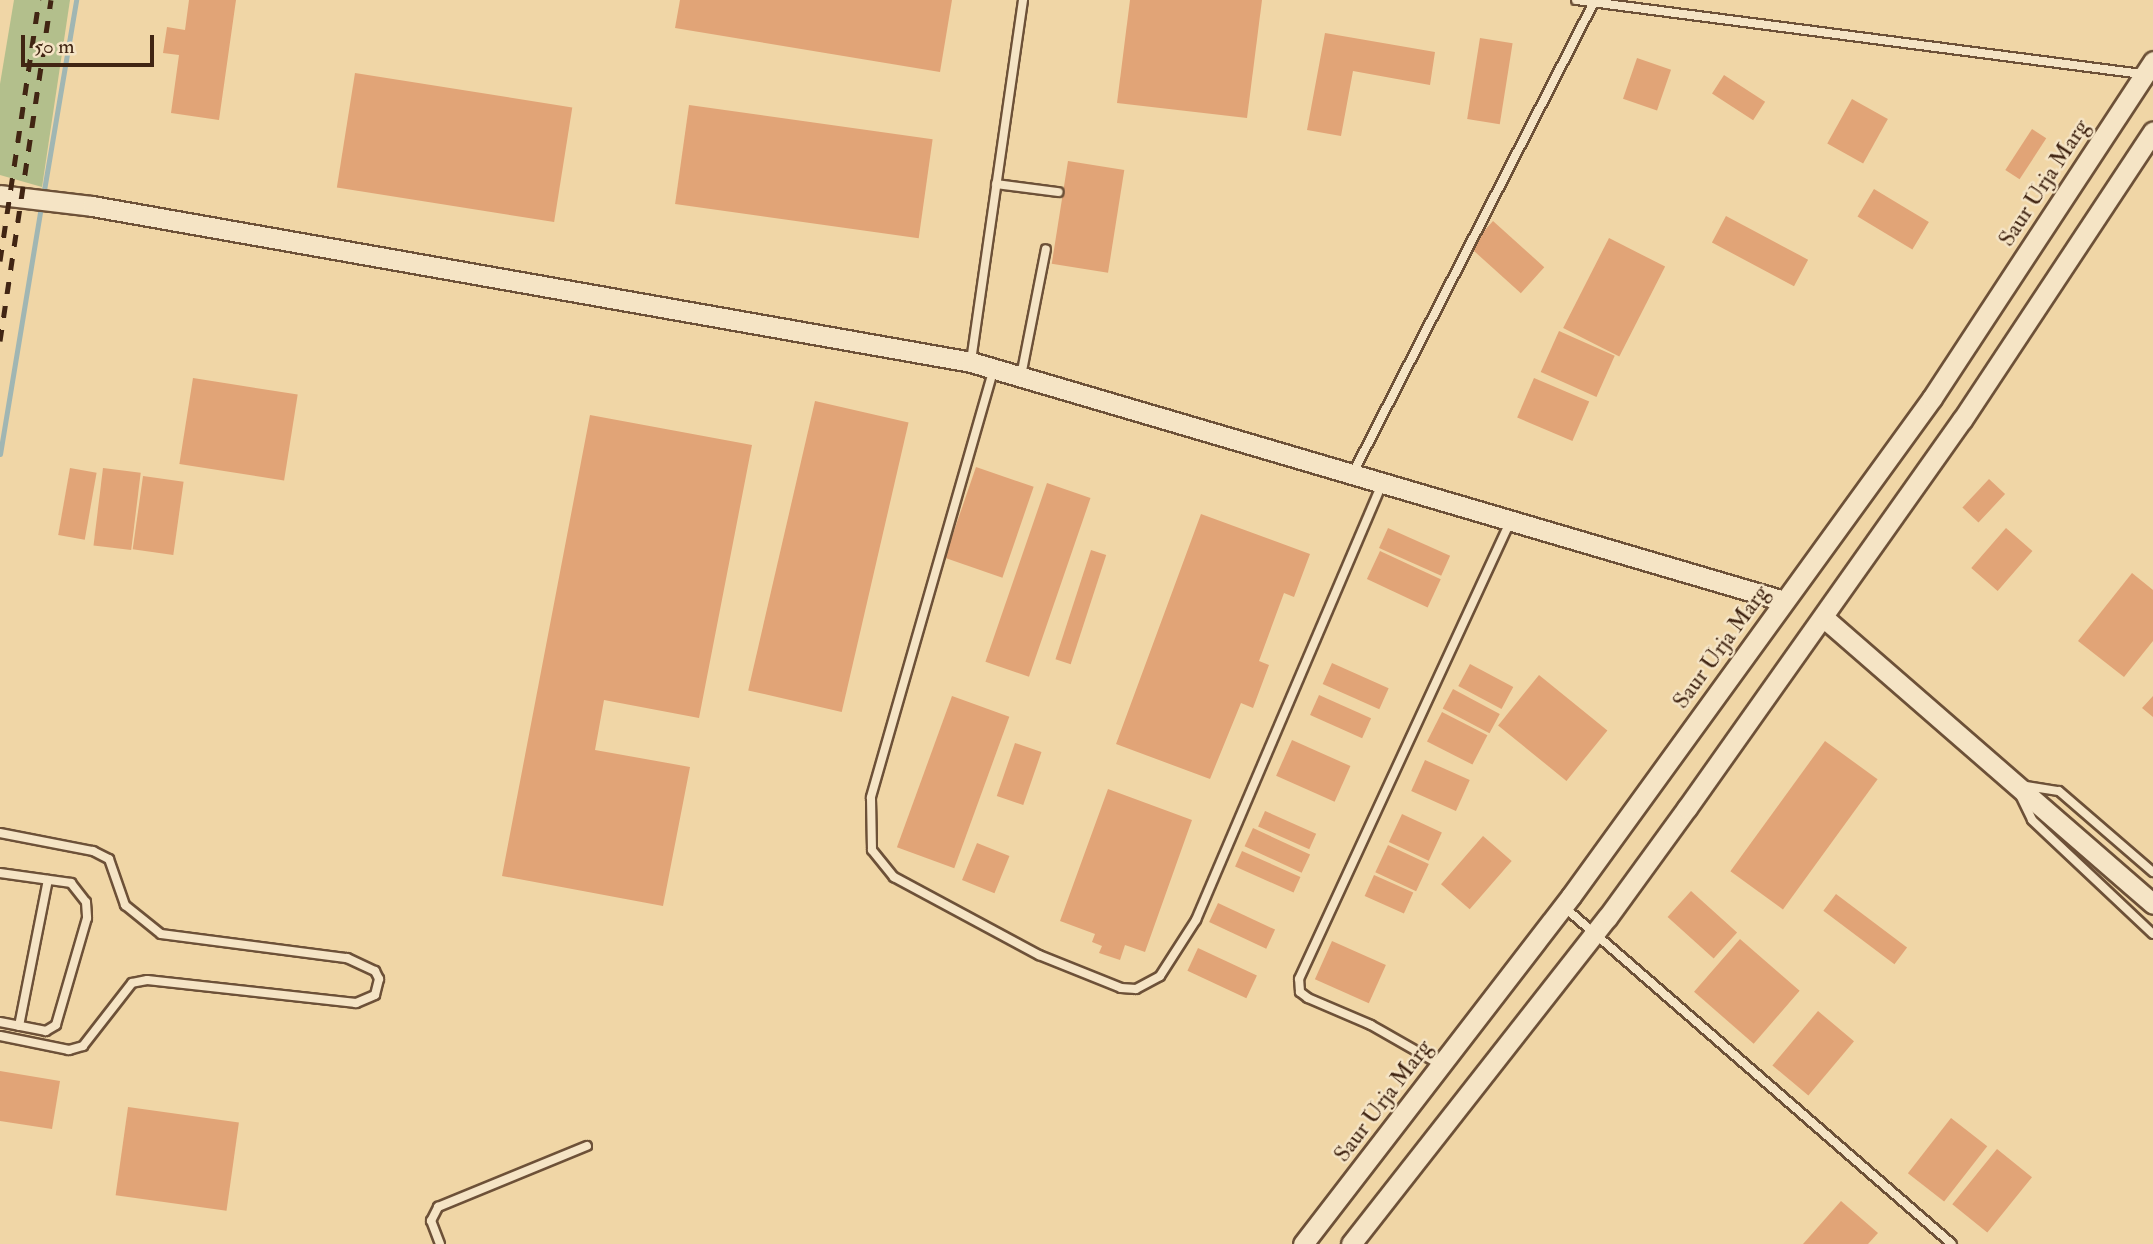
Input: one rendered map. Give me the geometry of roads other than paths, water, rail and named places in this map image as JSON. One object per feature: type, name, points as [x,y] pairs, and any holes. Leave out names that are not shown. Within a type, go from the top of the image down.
[{"type":"street","name":"Saur Urja Marg","points":[[1303,1244],[1563,906],[1931,398],[2150,71]]},
{"type":"street","points":[[1351,1244],[1595,933],[1823,617],[1962,419],[2153,131]]},
{"type":"street","points":[[0,195],[43,200],[971,362],[1354,471],[1784,601]]},
{"type":"street","points":[[1823,617],[2153,904]]},
{"type":"lane","points":[[971,362],[1023,0]]},
{"type":"lane","points":[[1576,0],[2150,71]]},
{"type":"lane","points":[[1354,471],[1594,2]]},
{"type":"lane","points":[[996,184],[1058,192]]},
{"type":"lane","points":[[1021,376],[1046,249]]},
{"type":"lane","points":[[994,368],[871,798],[872,850],[894,877],[1039,955],[1121,988],[1151,984],[1180,950],[1191,930],[1383,480]]},
{"type":"lane","points":[[1441,1065],[1371,1025],[1308,998],[1300,992],[1299,979],[1511,519]]},
{"type":"lane","points":[[2016,785],[2059,791],[2153,872]]},
{"type":"lane","points":[[2016,785],[2032,820],[2153,934]]},
{"type":"lane","points":[[0,833],[93,851],[109,859],[125,905],[161,934],[347,958],[376,971],[379,979],[375,995],[356,1003],[147,980],[132,984],[83,1046],[69,1050],[0,1036]]},
{"type":"lane","points":[[0,873],[71,883],[80,891],[87,918],[62,1015],[46,1031],[0,1022]]},
{"type":"lane","points":[[19,1026],[48,880]]},
{"type":"lane","points":[[1563,906],[1952,1244]]},
{"type":"lane","points":[[440,1244],[431,1221],[438,1207],[587,1146]]},
{"type":"waterway","points":[[43,196],[76,0]]},
{"type":"waterway","points":[[0,454],[41,205]]},
{"type":"railway","points":[[0,261],[39,0]]},
{"type":"railway","points":[[0,341],[51,0]]}]
